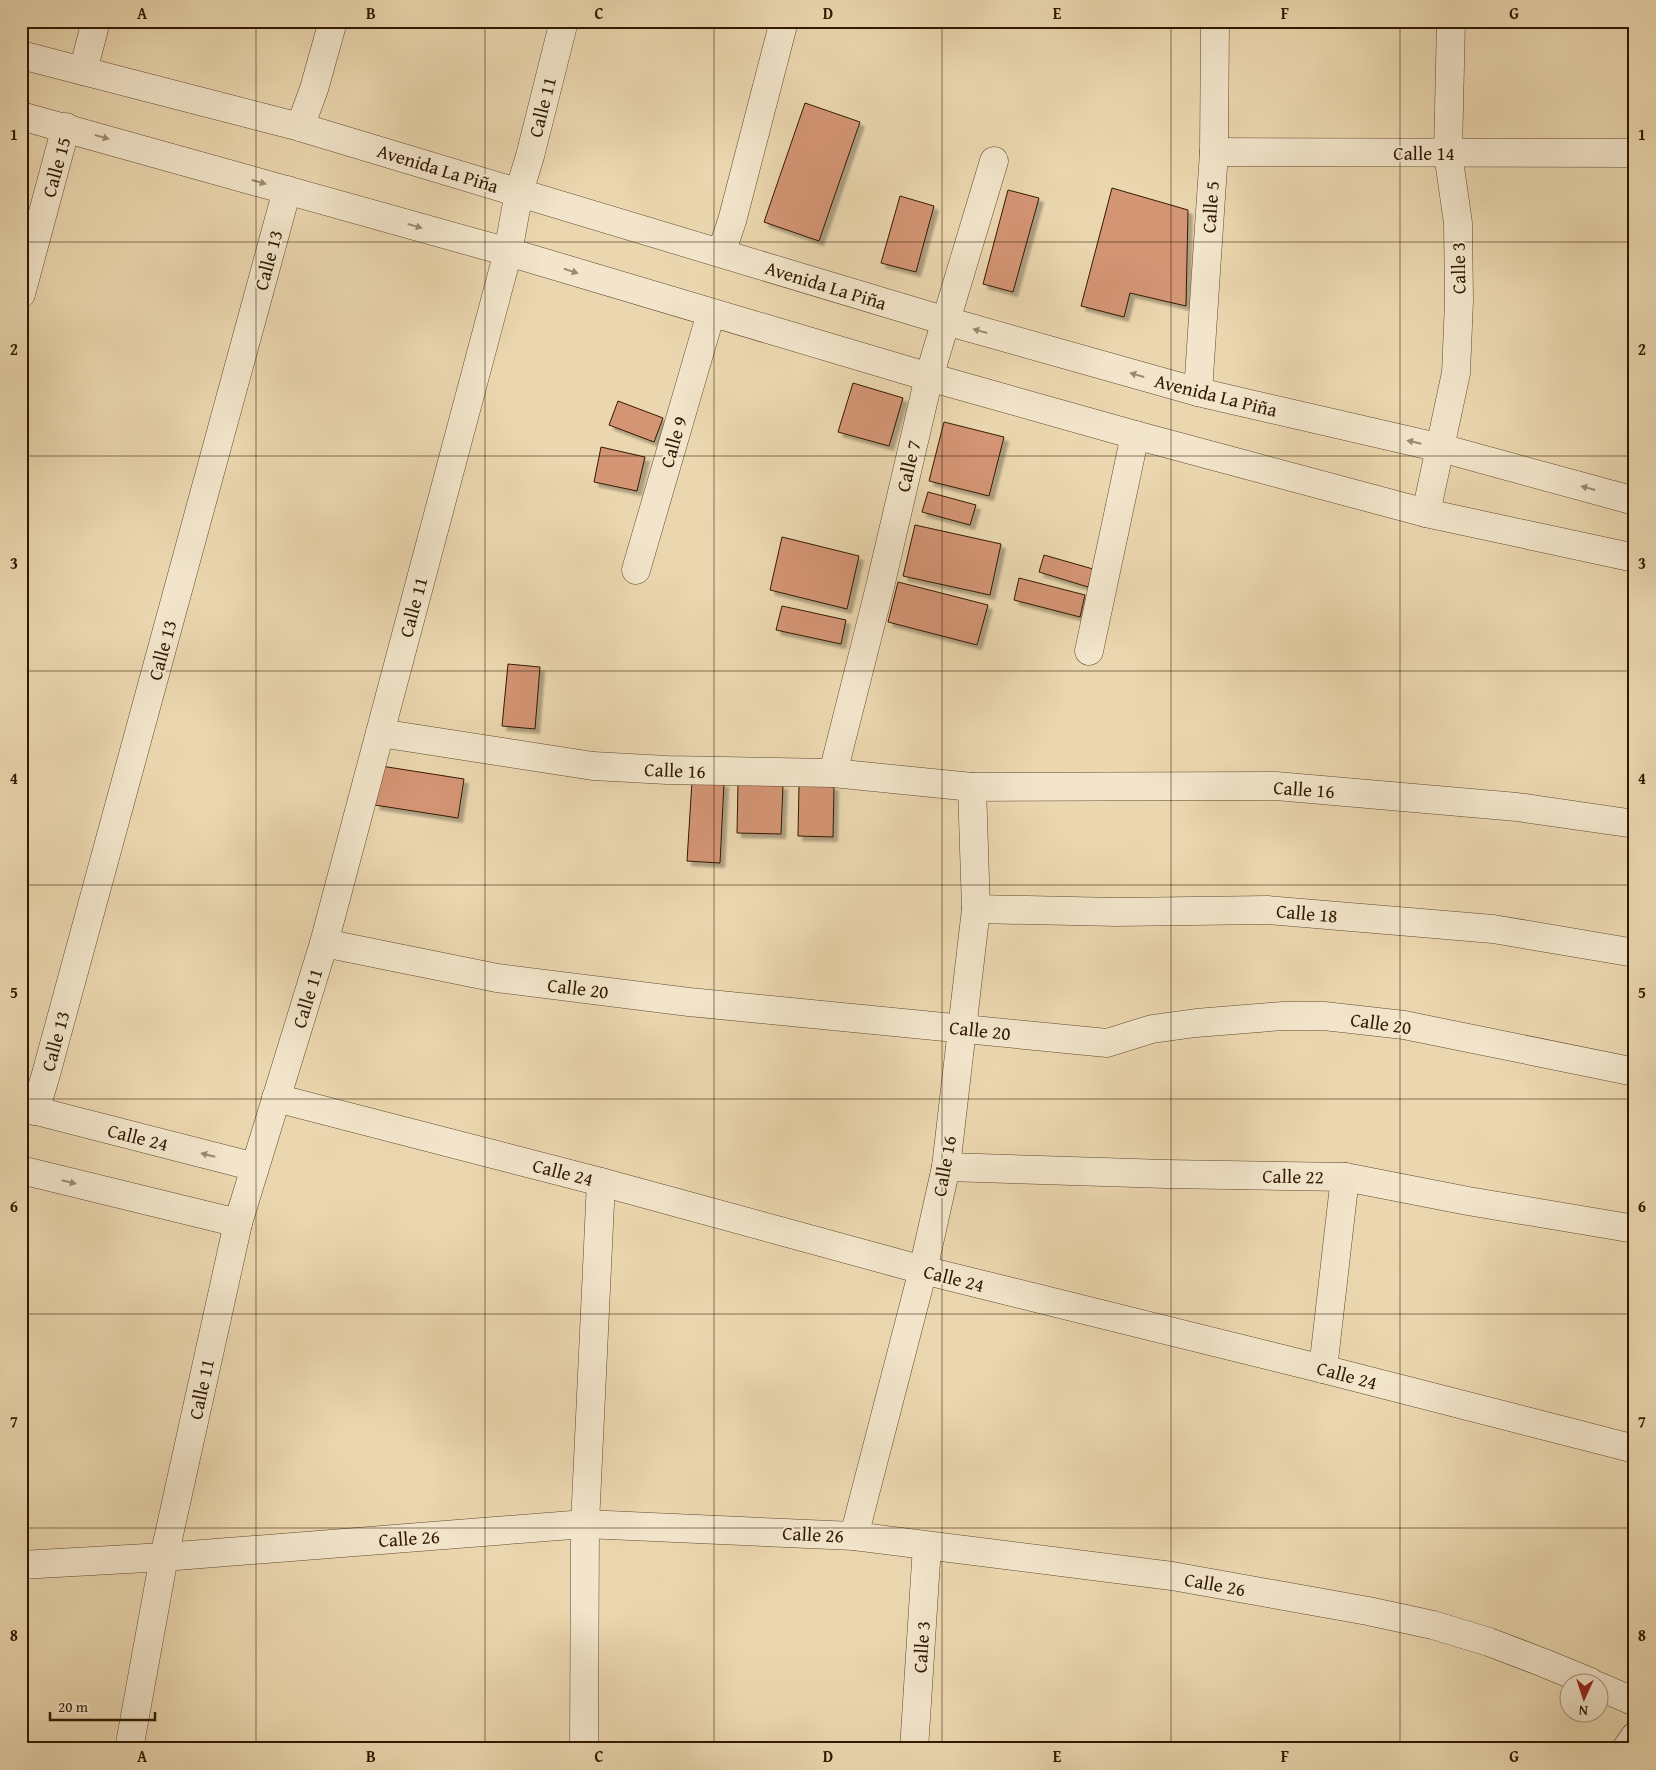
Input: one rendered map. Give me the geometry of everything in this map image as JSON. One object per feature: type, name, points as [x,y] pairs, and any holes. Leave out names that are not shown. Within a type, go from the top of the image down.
[{"type":"street","points":[[82,71],[96,21]]},
{"type":"street","points":[[300,127],[314,89],[333,21]]},
{"type":"street","name":"Calle 11","points":[[129,1749],[164,1557],[238,1223],[324,943],[508,252],[519,192],[564,21]]},
{"type":"street","points":[[722,253],[784,21]]},
{"type":"street","name":"Calle 5","points":[[1198,392],[1214,152],[1215,21]]},
{"type":"street","name":"Calle 3","points":[[1426,513],[1456,373],[1459,301],[1458,223],[1448,153],[1451,21]]},
{"type":"street","name":"Avenida La Piña","points":[[21,55],[300,127],[946,321],[1198,392],[1441,448],[1635,501]]},
{"type":"street","points":[[21,116],[66,127],[508,252],[711,314],[1134,435],[1426,513],[1635,558]]},
{"type":"street","name":"Calle 15","points":[[21,294],[66,127]]},
{"type":"street","name":"Calle 14","points":[[1214,152],[1635,153]]},
{"type":"street","name":"Calle 7","points":[[833,773],[879,590],[929,377],[994,161]]},
{"type":"street","name":"Calle 13","points":[[28,1109],[46,1074],[287,190]]},
{"type":"street","name":"Calle 9","points":[[636,570],[711,314]]},
{"type":"street","points":[[1089,651],[1134,435]]},
{"type":"street","name":"Calle 16","points":[[380,733],[593,766],[667,770],[833,773],[972,787],[1276,786],[1517,807],[1635,824]]},
{"type":"street","name":"Calle 16","points":[[854,1536],[923,1270],[946,1166],[976,908],[972,787]]},
{"type":"street","name":"Calle 18","points":[[976,908],[1117,912],[1267,910],[1493,929],[1635,953]]},
{"type":"street","name":"Calle 20","points":[[324,943],[497,978],[689,1002],[963,1028],[1107,1044],[1152,1029],[1196,1023],[1283,1016],[1324,1016],[1404,1025],[1635,1072]]},
{"type":"street","name":"Calle 24","points":[[276,1098],[601,1182],[923,1270],[1635,1448]]},
{"type":"street","name":"Calle 24","points":[[28,1109],[255,1167]]},
{"type":"street","name":"Calle 22","points":[[946,1166],[1166,1174],[1345,1177],[1468,1201],[1635,1229]]},
{"type":"street","points":[[21,1170],[238,1223]]},
{"type":"street","points":[[1323,1369],[1345,1177]]},
{"type":"street","points":[[584,1749],[585,1524],[601,1182]]},
{"type":"street","name":"Calle 26","points":[[21,1565],[164,1557],[585,1524],[854,1536],[1172,1576],[1368,1611],[1433,1626],[1489,1642],[1566,1672]]},
{"type":"street","name":"Calle 3","points":[[914,1749],[927,1546]]},
{"type":"street","points":[[1608,1690],[1635,1702]]},
{"type":"street","points":[[1626,1749],[1635,1736]]},
{"type":"building","points":[[805,103],[860,122],[819,241],[764,222]]},
{"type":"building","points":[[1112,188],[1188,210],[1186,306],[1130,293],[1124,317],[1081,306]]},
{"type":"building","points":[[1008,190],[1039,198],[1013,292],[983,284]]},
{"type":"building","points":[[900,196],[934,206],[916,272],[881,263]]},
{"type":"building","points":[[853,383],[903,398],[889,446],[838,432]]},
{"type":"building","points":[[618,401],[663,418],[654,442],[609,425]]},
{"type":"building","points":[[944,422],[1004,437],[989,496],[929,481]]},
{"type":"building","points":[[601,447],[645,457],[637,491],[594,482]]},
{"type":"building","points":[[928,492],[976,505],[970,525],[922,512]]},
{"type":"building","points":[[915,525],[1001,544],[990,595],[903,576]]},
{"type":"building","points":[[782,537],[859,556],[847,609],[770,590]]},
{"type":"building","points":[[1044,555],[1093,569],[1088,587],[1039,572]]},
{"type":"building","points":[[1019,578],[1085,595],[1080,617],[1014,600]]},
{"type":"building","points":[[898,582],[988,605],[977,645],[888,622]]},
{"type":"building","points":[[782,606],[846,620],[841,644],[776,630]]},
{"type":"building","points":[[508,664],[540,667],[535,729],[502,726]]},
{"type":"building","points":[[381,766],[464,779],[458,818],[375,805]]},
{"type":"building","points":[[692,781],[724,783],[720,863],[687,861]]},
{"type":"building","points":[[738,784],[783,785],[781,834],[737,833]]},
{"type":"building","points":[[799,785],[834,786],[833,837],[798,836]]}]
